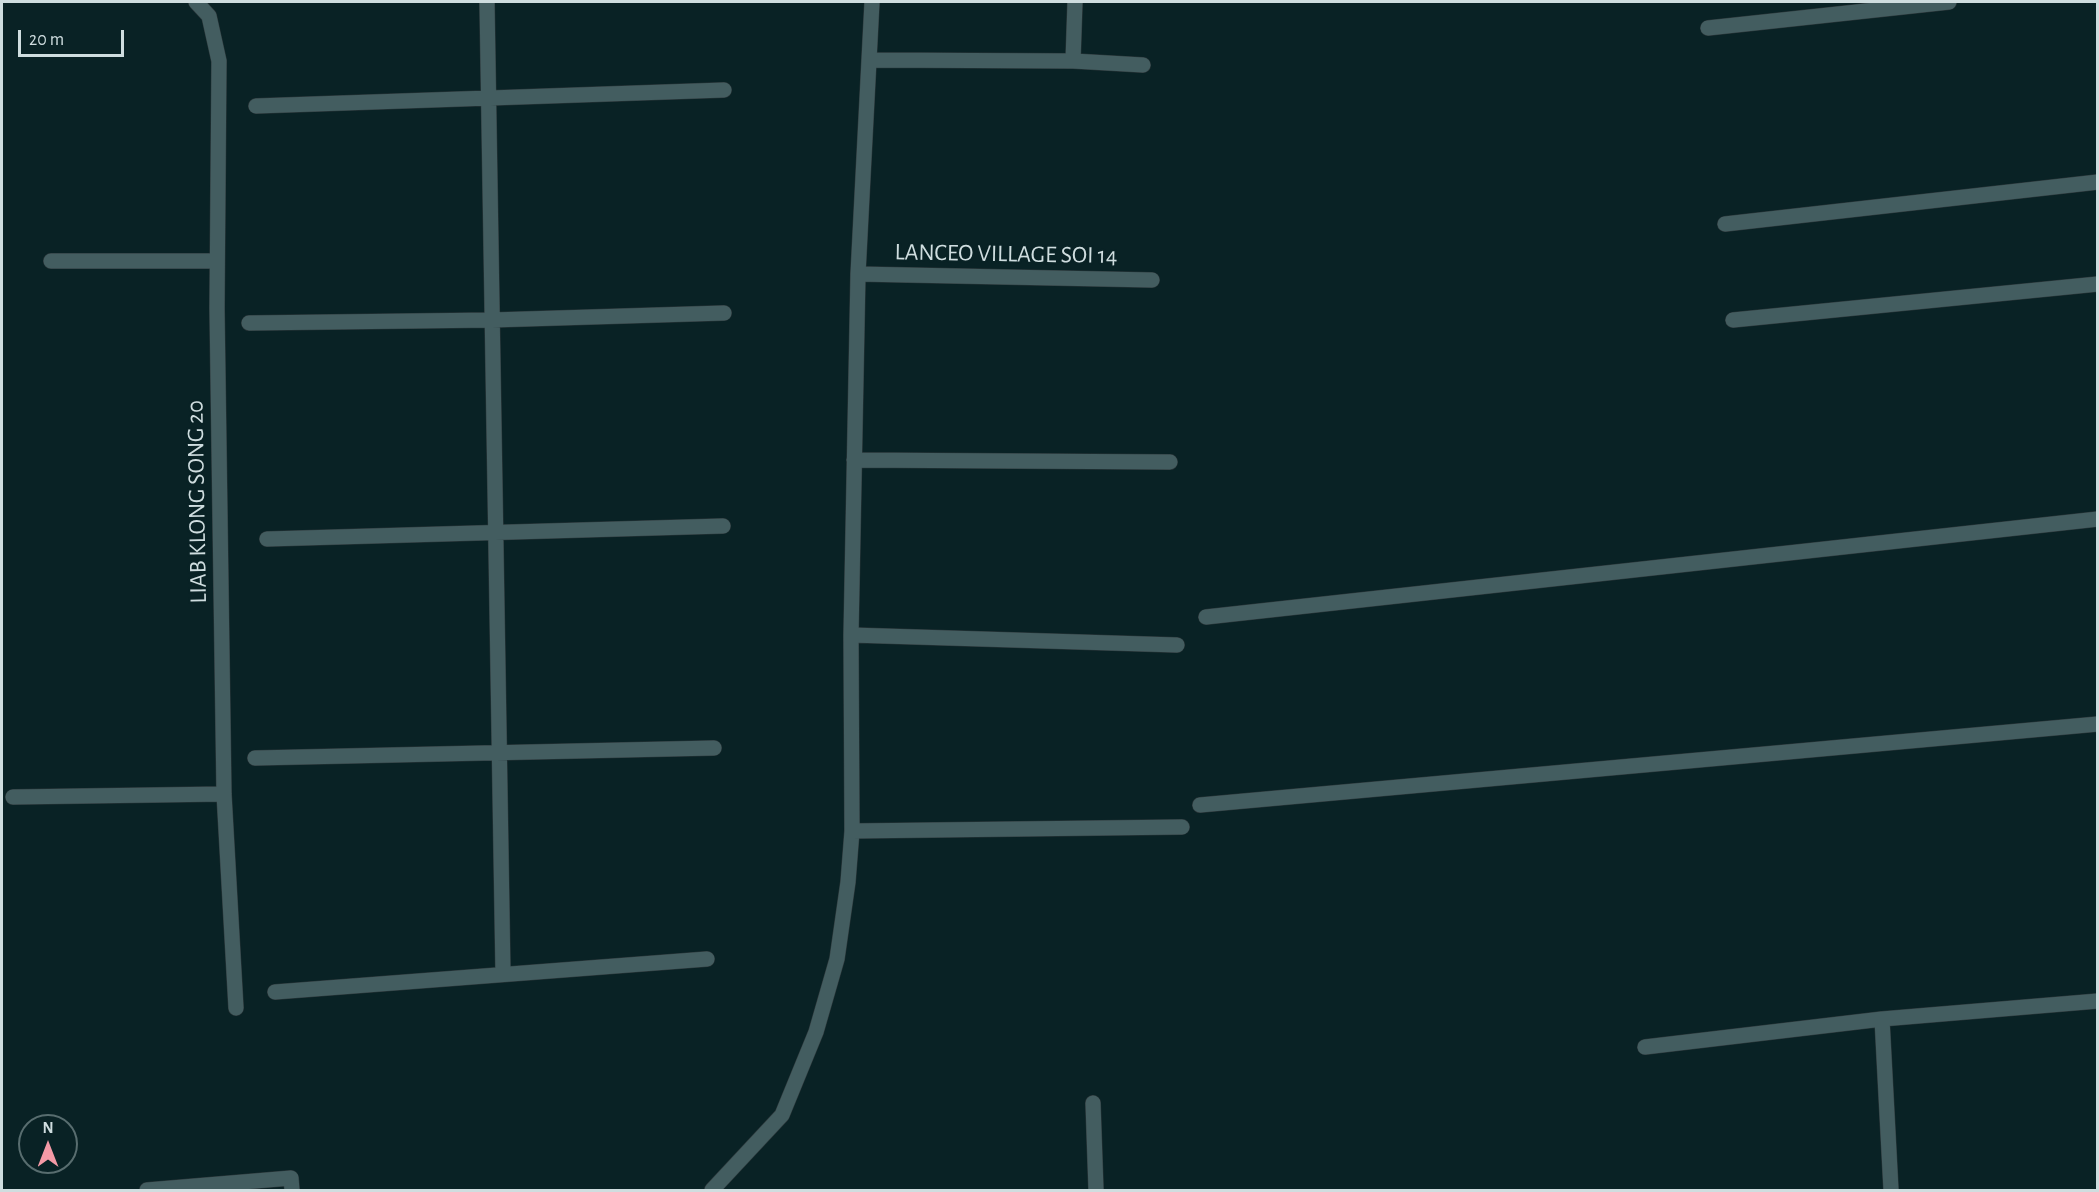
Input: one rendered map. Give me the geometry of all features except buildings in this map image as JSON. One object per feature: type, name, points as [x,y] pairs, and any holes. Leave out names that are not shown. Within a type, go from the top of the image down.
[{"type":"street","name":"LIAB KLONG SONG 20","points":[[196,2],[209,16],[219,61],[217,261],[224,794],[236,1008]]},
{"type":"street","points":[[487,2],[502,973]]},
{"type":"street","points":[[712,1191],[782,1115],[816,1032],[837,959],[848,882],[852,831],[851,634],[858,274],[872,2]]},
{"type":"street","points":[[1072,61],[1075,2]]},
{"type":"street","points":[[1708,28],[1949,2]]},
{"type":"street","points":[[870,60],[1072,61],[1143,65]]},
{"type":"street","points":[[256,106],[724,90]]},
{"type":"street","points":[[1725,224],[2097,182]]},
{"type":"street","points":[[51,261],[217,261]]},
{"type":"street","name":"LANCEO VILLAGE SOI 14","points":[[858,274],[1152,280]]},
{"type":"street","points":[[1733,320],[2097,284]]},
{"type":"street","points":[[249,323],[492,320],[724,313]]},
{"type":"street","points":[[854,460],[1170,462]]},
{"type":"street","points":[[1206,617],[2097,519]]},
{"type":"street","points":[[267,539],[723,526]]},
{"type":"street","points":[[851,634],[1177,645]]},
{"type":"street","points":[[1200,805],[2097,724]]},
{"type":"street","points":[[255,758],[714,748]]},
{"type":"street","points":[[13,797],[224,794]]},
{"type":"street","points":[[852,831],[1182,827]]},
{"type":"street","points":[[275,992],[707,959]]},
{"type":"street","points":[[1645,1047],[1882,1019],[2097,1001]]},
{"type":"street","points":[[1882,1019],[1891,1191]]},
{"type":"street","points":[[1093,1103],[1096,1191]]},
{"type":"street","points":[[147,1191],[291,1184]]}]
